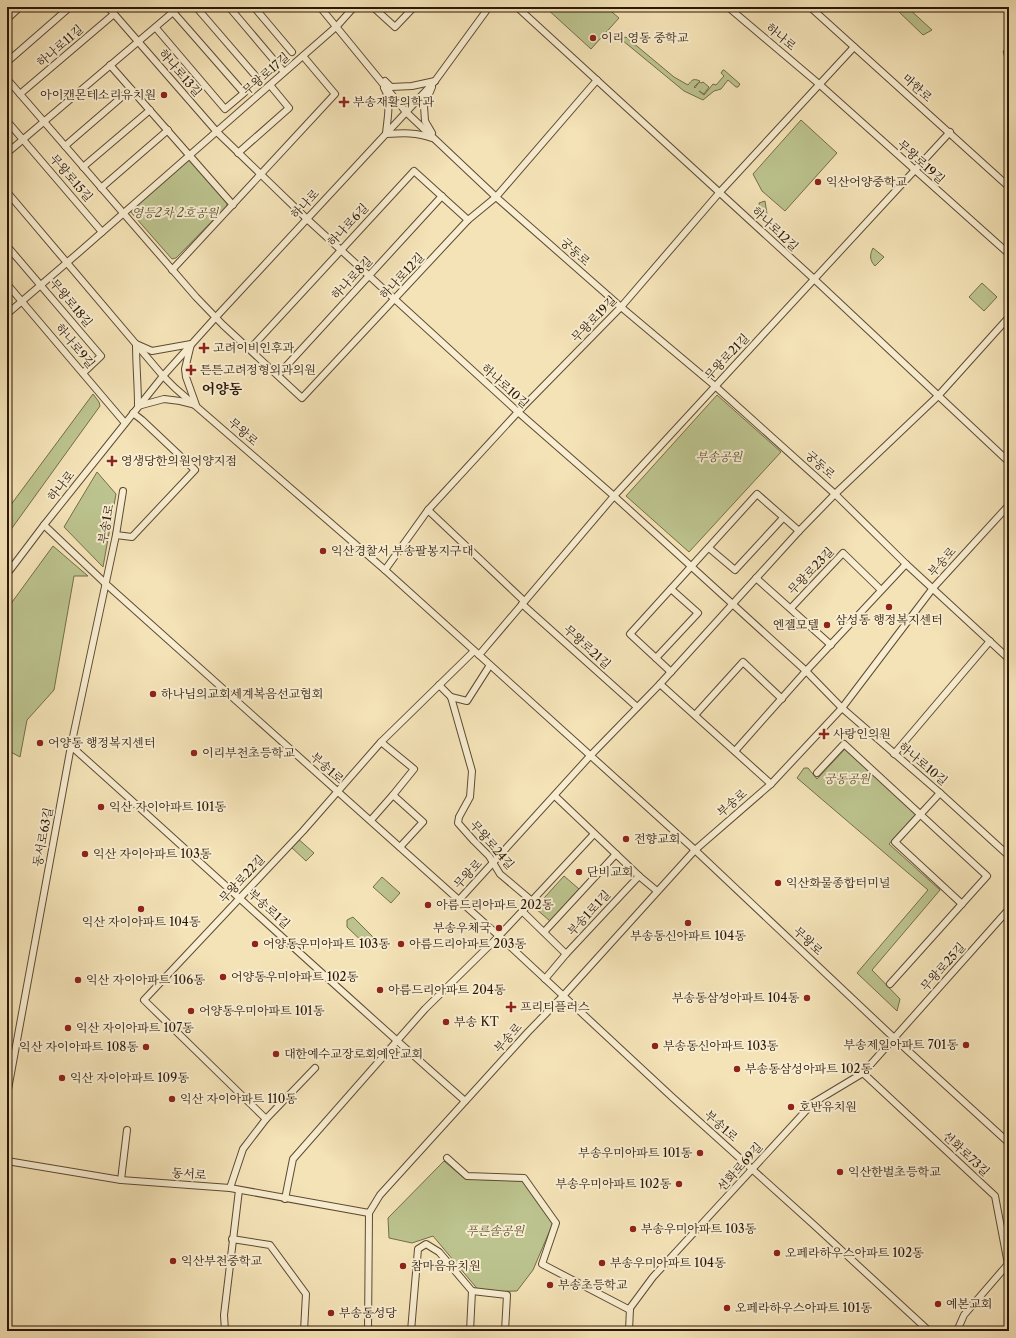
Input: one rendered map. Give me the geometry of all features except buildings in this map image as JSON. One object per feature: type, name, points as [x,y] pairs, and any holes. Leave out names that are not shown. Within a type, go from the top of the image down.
[{"type":"street","points":[[7,19],[20,7]]},
{"type":"street","name":"하나로11길","points":[[7,62],[70,7]]},
{"type":"street","name":"하나로13길","points":[[108,7],[216,132],[307,219]]},
{"type":"street","points":[[7,153],[179,7]]},
{"type":"street","points":[[196,7],[259,80]]},
{"type":"street","points":[[229,7],[284,72]]},
{"type":"street","points":[[254,7],[292,52]]},
{"type":"street","name":"궁동로","points":[[320,7],[406,112],[496,196],[621,307],[716,386],[835,494],[906,564],[1009,659]]},
{"type":"street","name":"무왕로17길","points":[[7,314],[303,56],[336,26],[354,7]]},
{"type":"street","points":[[373,7],[396,27],[414,7]]},
{"type":"street","name":"하나로","points":[[7,574],[125,422],[163,376],[435,82],[489,7]]},
{"type":"street","name":"하나로12길","points":[[517,7],[814,279],[1009,462]]},
{"type":"street","name":"하나로","points":[[728,7],[819,84]]},
{"type":"street","name":"마한로","points":[[810,7],[950,132],[1009,187]]},
{"type":"street","points":[[156,28],[225,109],[244,93],[173,12]]},
{"type":"street","name":"하나로11길","points":[[20,94],[114,14]]},
{"type":"street","name":"무왕로19길","points":[[385,570],[428,510],[518,412],[621,307],[719,193],[854,47]]},
{"type":"street","points":[[172,270],[335,94],[303,56]]},
{"type":"street","points":[[110,65],[233,205]]},
{"type":"street","points":[[376,74],[391,86],[412,86],[435,82]]},
{"type":"street","points":[[376,74],[387,92],[389,109],[386,134],[422,134],[436,140]]},
{"type":"street","points":[[7,79],[172,270],[216,317]]},
{"type":"street","name":"하나로12길","points":[[216,317],[302,398],[468,220],[496,196],[597,80]]},
{"type":"street","points":[[435,82],[424,106],[425,121],[436,140]]},
{"type":"street","name":"무왕로19길","points":[[819,84],[1009,254]]},
{"type":"street","points":[[238,152],[289,108],[270,85]]},
{"type":"street","points":[[65,146],[131,89]]},
{"type":"street","points":[[83,167],[150,110]]},
{"type":"street","name":"무왕로15길","points":[[7,121],[102,232]]},
{"type":"street","points":[[101,188],[168,130]]},
{"type":"street","name":"무왕로21길","points":[[476,653],[523,603],[614,496],[950,132]]},
{"type":"street","name":"하나로6길","points":[[250,349],[414,171],[468,220]]},
{"type":"street","name":"무왕로","points":[[7,192],[163,376],[385,570],[695,850],[894,1038],[1009,1143]]},
{"type":"street","name":"하나로8길","points":[[278,375],[442,196]]},
{"type":"street","name":"하나로10길","points":[[307,219],[518,412],[614,496],[806,671],[842,708],[940,793],[1009,856]]},
{"type":"street","name":"무왕로18길","points":[[7,246],[101,356],[83,373]]},
{"type":"street","name":"하나로9길","points":[[7,284],[125,422]]},
{"type":"street","name":"궁동로","points":[[835,494],[938,396],[1009,317]]},
{"type":"street","points":[[136,344],[152,351],[191,344],[185,369],[186,377],[196,406],[180,401],[164,399],[138,406],[136,344]]},
{"type":"street","points":[[116,535],[132,537],[195,470],[133,413]]},
{"type":"street","name":"부송1로","points":[[106,584],[123,491]]},
{"type":"street","points":[[671,672],[630,634],[757,494],[799,531]]},
{"type":"street","points":[[590,756],[660,684],[799,531],[835,494]]},
{"type":"street","name":"부송로","points":[[368,1331],[369,1213],[380,1194],[528,1032],[563,996],[695,850],[771,784],[842,708],[933,588],[1009,505]]},
{"type":"street","name":"무왕로21길","points":[[428,510],[523,603],[637,707]]},
{"type":"street","points":[[709,548],[735,570],[783,518]]},
{"type":"street","name":"부송1로","points":[[44,525],[106,584],[499,936],[672,1097],[753,1169],[929,1331]]},
{"type":"street","name":"무왕로23길","points":[[790,608],[843,553],[881,590]]},
{"type":"street","points":[[735,751],[806,671],[906,564]]},
{"type":"street","name":"무왕로23길","points":[[756,578],[831,646]]},
{"type":"street","name":"동서로63길","points":[[7,1095],[71,746],[106,584]]},
{"type":"street","points":[[656,658],[698,612],[672,588]]},
{"type":"street","points":[[894,754],[990,641]]},
{"type":"street","name":"무왕로22길","points":[[266,1119],[144,1000],[298,836],[336,791],[381,742],[438,685],[476,653]]},
{"type":"street","points":[[695,715],[743,662],[782,699]]},
{"type":"street","points":[[438,685],[451,696],[467,701],[490,665]]},
{"type":"street","points":[[660,684],[771,784]]},
{"type":"street","name":"무왕로24길","points":[[451,696],[472,771],[470,797],[459,817],[458,822],[489,856],[500,874],[532,901]]},
{"type":"street","points":[[371,820],[414,769],[381,742]]},
{"type":"street","points":[[817,774],[844,744],[988,876],[890,984]]},
{"type":"street","name":"부송로1길","points":[[71,746],[397,1042],[466,1101]]},
{"type":"street","name":"무왕로","points":[[459,900],[590,756]]},
{"type":"street","points":[[940,793],[895,842],[962,904]]},
{"type":"street","points":[[393,795],[423,822],[400,847]]},
{"type":"street","points":[[555,796],[639,876],[657,891]]},
{"type":"street","points":[[285,1199],[293,1159],[425,1009],[499,936],[594,834]]},
{"type":"street","name":"부송1로1길","points":[[544,932],[616,854]]},
{"type":"street","name":"부송1로1길","points":[[545,979],[566,954],[639,876]]},
{"type":"street","name":"무왕로25길","points":[[894,1038],[1009,909]]},
{"type":"street","name":"부송1로1길","points":[[522,911],[566,954]]},
{"type":"street","name":"선화로69길","points":[[630,1310],[653,1277],[813,1103],[863,1073],[894,1038]]},
{"type":"street","points":[[230,1188],[243,1149],[266,1119],[316,1068]]},
{"type":"street","name":"선화로73길","points":[[863,1073],[995,1196],[1008,1264],[964,1315],[957,1331]]},
{"type":"street","points":[[121,1180],[128,1130]]},
{"type":"street","points":[[446,1158],[467,1176],[524,1178],[556,1223],[542,1264],[630,1310],[629,1331]]},
{"type":"street","name":"동서로","points":[[7,1162],[121,1180],[230,1188],[369,1213]]},
{"type":"street","points":[[225,1331],[224,1315],[239,1190]]},
{"type":"street","points":[[232,1239],[270,1245],[306,1294],[304,1331]]},
{"type":"street","points":[[411,1331],[418,1249],[426,1244],[439,1252],[472,1291],[470,1331]]},
{"type":"street","points":[[472,1291],[507,1295],[505,1331]]},
{"type":"green space","name":"이리 영동 중학교","points":[[545,7],[606,7],[619,18],[591,49]]},
{"type":"green space","points":[[889,7],[907,7],[932,30],[923,35],[896,9],[892,11]]},
{"type":"green space","points":[[626,37],[674,77],[688,85],[694,80],[700,81],[699,82],[701,83],[703,82],[709,87],[704,94],[699,91],[704,95],[713,84],[716,85],[724,76],[721,73],[723,70],[740,84],[736,87],[728,80],[721,89],[714,91],[703,100],[684,91],[622,40]]},
{"type":"green space","points":[[1009,49],[1009,73],[1003,51]]},
{"type":"green space","points":[[801,120],[837,153],[785,211],[762,191],[753,174]]},
{"type":"green space","points":[[905,143],[917,153],[913,158],[901,147]]},
{"type":"green space","name":"영등2차 2호공원","points":[[189,158],[227,201],[227,206],[176,258],[172,259],[129,210]]},
{"type":"green space","points":[[765,201],[767,214],[761,215],[759,203]]},
{"type":"green space","points":[[873,248],[884,257],[875,266],[871,257]]},
{"type":"green space","points":[[982,283],[997,297],[984,311],[969,297]]},
{"type":"green space","points":[[93,394],[100,406],[7,535],[7,510]]},
{"type":"green space","name":"부송공원","points":[[717,395],[781,452],[689,552],[626,496]]},
{"type":"green space","points":[[97,472],[116,494],[103,567],[64,527]]},
{"type":"green space","points":[[53,546],[88,576],[74,576],[54,690],[27,720],[20,757],[7,750],[7,609]]},
{"type":"green space","name":"궁동공원","points":[[845,749],[916,814],[889,844],[940,890],[872,970],[900,999],[897,1011],[857,973],[928,890],[797,778],[804,768],[808,768],[817,779]]},
{"type":"green space","points":[[296,837],[314,853],[306,861],[289,845]]},
{"type":"green space","points":[[564,876],[579,889],[550,921],[535,908]]},
{"type":"green space","points":[[382,877],[400,893],[391,903],[373,887]]},
{"type":"green space","points":[[353,917],[374,938],[367,946],[347,927],[347,920]]},
{"type":"green space","name":"푸른솔공원","points":[[444,1161],[465,1179],[523,1181],[553,1223],[533,1270],[517,1291],[480,1292],[433,1236],[412,1243],[389,1238],[388,1218]]},
{"type":"place","name":"이리 영동 중학교","points":[[593,38]]},
{"type":"place","name":"아이캔몬테소리유치원","points":[[164,95]]},
{"type":"place","name":"부송재활의학과","points":[[344,102]]},
{"type":"place","name":"익산어양중학교","points":[[818,182]]},
{"type":"place","name":"고려이비인후과","points":[[204,348]]},
{"type":"place","name":"튼튼고려정형외과의원","points":[[191,370]]},
{"type":"place","name":"영생당한의원어양지점","points":[[112,461]]},
{"type":"place","name":"익산경찰서 부송팔봉지구대","points":[[323,551]]},
{"type":"place","name":"삼성동 행정복지센터","points":[[889,607]]},
{"type":"place","name":"엔젤모텔","points":[[827,625]]},
{"type":"place","name":"하나님의교회세계복음선교협회","points":[[153,694]]},
{"type":"place","name":"사랑인의원","points":[[824,734]]},
{"type":"place","name":"어양동 행정복지센터","points":[[40,743]]},
{"type":"place","name":"이리부천초등학교","points":[[194,753]]},
{"type":"place","name":"익산 자이아파트 101동","points":[[101,807]]},
{"type":"place","name":"전향교회","points":[[626,839]]},
{"type":"place","name":"익산 자이아파트 103동","points":[[85,854]]},
{"type":"place","name":"단비교회","points":[[579,872]]},
{"type":"place","name":"익산화물종합터미널","points":[[778,883]]},
{"type":"place","name":"아름드리아파트 202동","points":[[428,905]]},
{"type":"place","name":"익산 자이아파트 104동","points":[[141,909]]},
{"type":"place","name":"부송동신아파트 104동","points":[[688,923]]},
{"type":"place","name":"부송우체국","points":[[499,928]]},
{"type":"place","name":"어양동우미아파트 103동","points":[[255,944]]},
{"type":"place","name":"아름드리아파트 203동","points":[[401,944]]},
{"type":"place","name":"어양동우미아파트 102동","points":[[223,977]]},
{"type":"place","name":"익산 자이아파트 106동","points":[[78,980]]},
{"type":"place","name":"아름드리아파트 204동","points":[[380,990]]},
{"type":"place","name":"부송동삼성아파트 104동","points":[[807,998]]},
{"type":"place","name":"프리티플러스","points":[[511,1007]]},
{"type":"place","name":"어양동우미아파트 101동","points":[[191,1011]]},
{"type":"place","name":"부송 KT","points":[[446,1022]]},
{"type":"place","name":"익산 자이아파트 107동","points":[[68,1028]]},
{"type":"place","name":"부송제일아파트 701동","points":[[966,1045]]},
{"type":"place","name":"부송동신아파트 103동","points":[[655,1046]]},
{"type":"place","name":"익산 자이아파트 108동","points":[[146,1047]]},
{"type":"place","name":"대한예수교장로회예안교회","points":[[276,1054]]},
{"type":"place","name":"부송동삼성아파트 102동","points":[[737,1069]]},
{"type":"place","name":"익산 자이아파트 109동","points":[[62,1078]]},
{"type":"place","name":"익산 자이아파트 110동","points":[[172,1099]]},
{"type":"place","name":"호반유치원","points":[[791,1107]]},
{"type":"place","name":"부송우미아파트 101동","points":[[700,1153]]},
{"type":"place","name":"익산한벌초등학교","points":[[840,1172]]},
{"type":"place","name":"부송우미아파트 102동","points":[[679,1184]]},
{"type":"place","name":"부송우미아파트 103동","points":[[633,1229]]},
{"type":"place","name":"오페라하우스아파트 102동","points":[[777,1253]]},
{"type":"place","name":"익산부천중학교","points":[[173,1261]]},
{"type":"place","name":"부송우미아파트 104동","points":[[602,1263]]},
{"type":"place","name":"참마음유치원","points":[[403,1266]]},
{"type":"place","name":"부송초등학교","points":[[550,1285]]},
{"type":"place","name":"예본교회","points":[[938,1304]]},
{"type":"place","name":"오페라하우스아파트 101동","points":[[727,1308]]},
{"type":"place","name":"부송동성당","points":[[331,1313]]},
{"type":"district","name":"어양동","points":[[222,389]]}]
